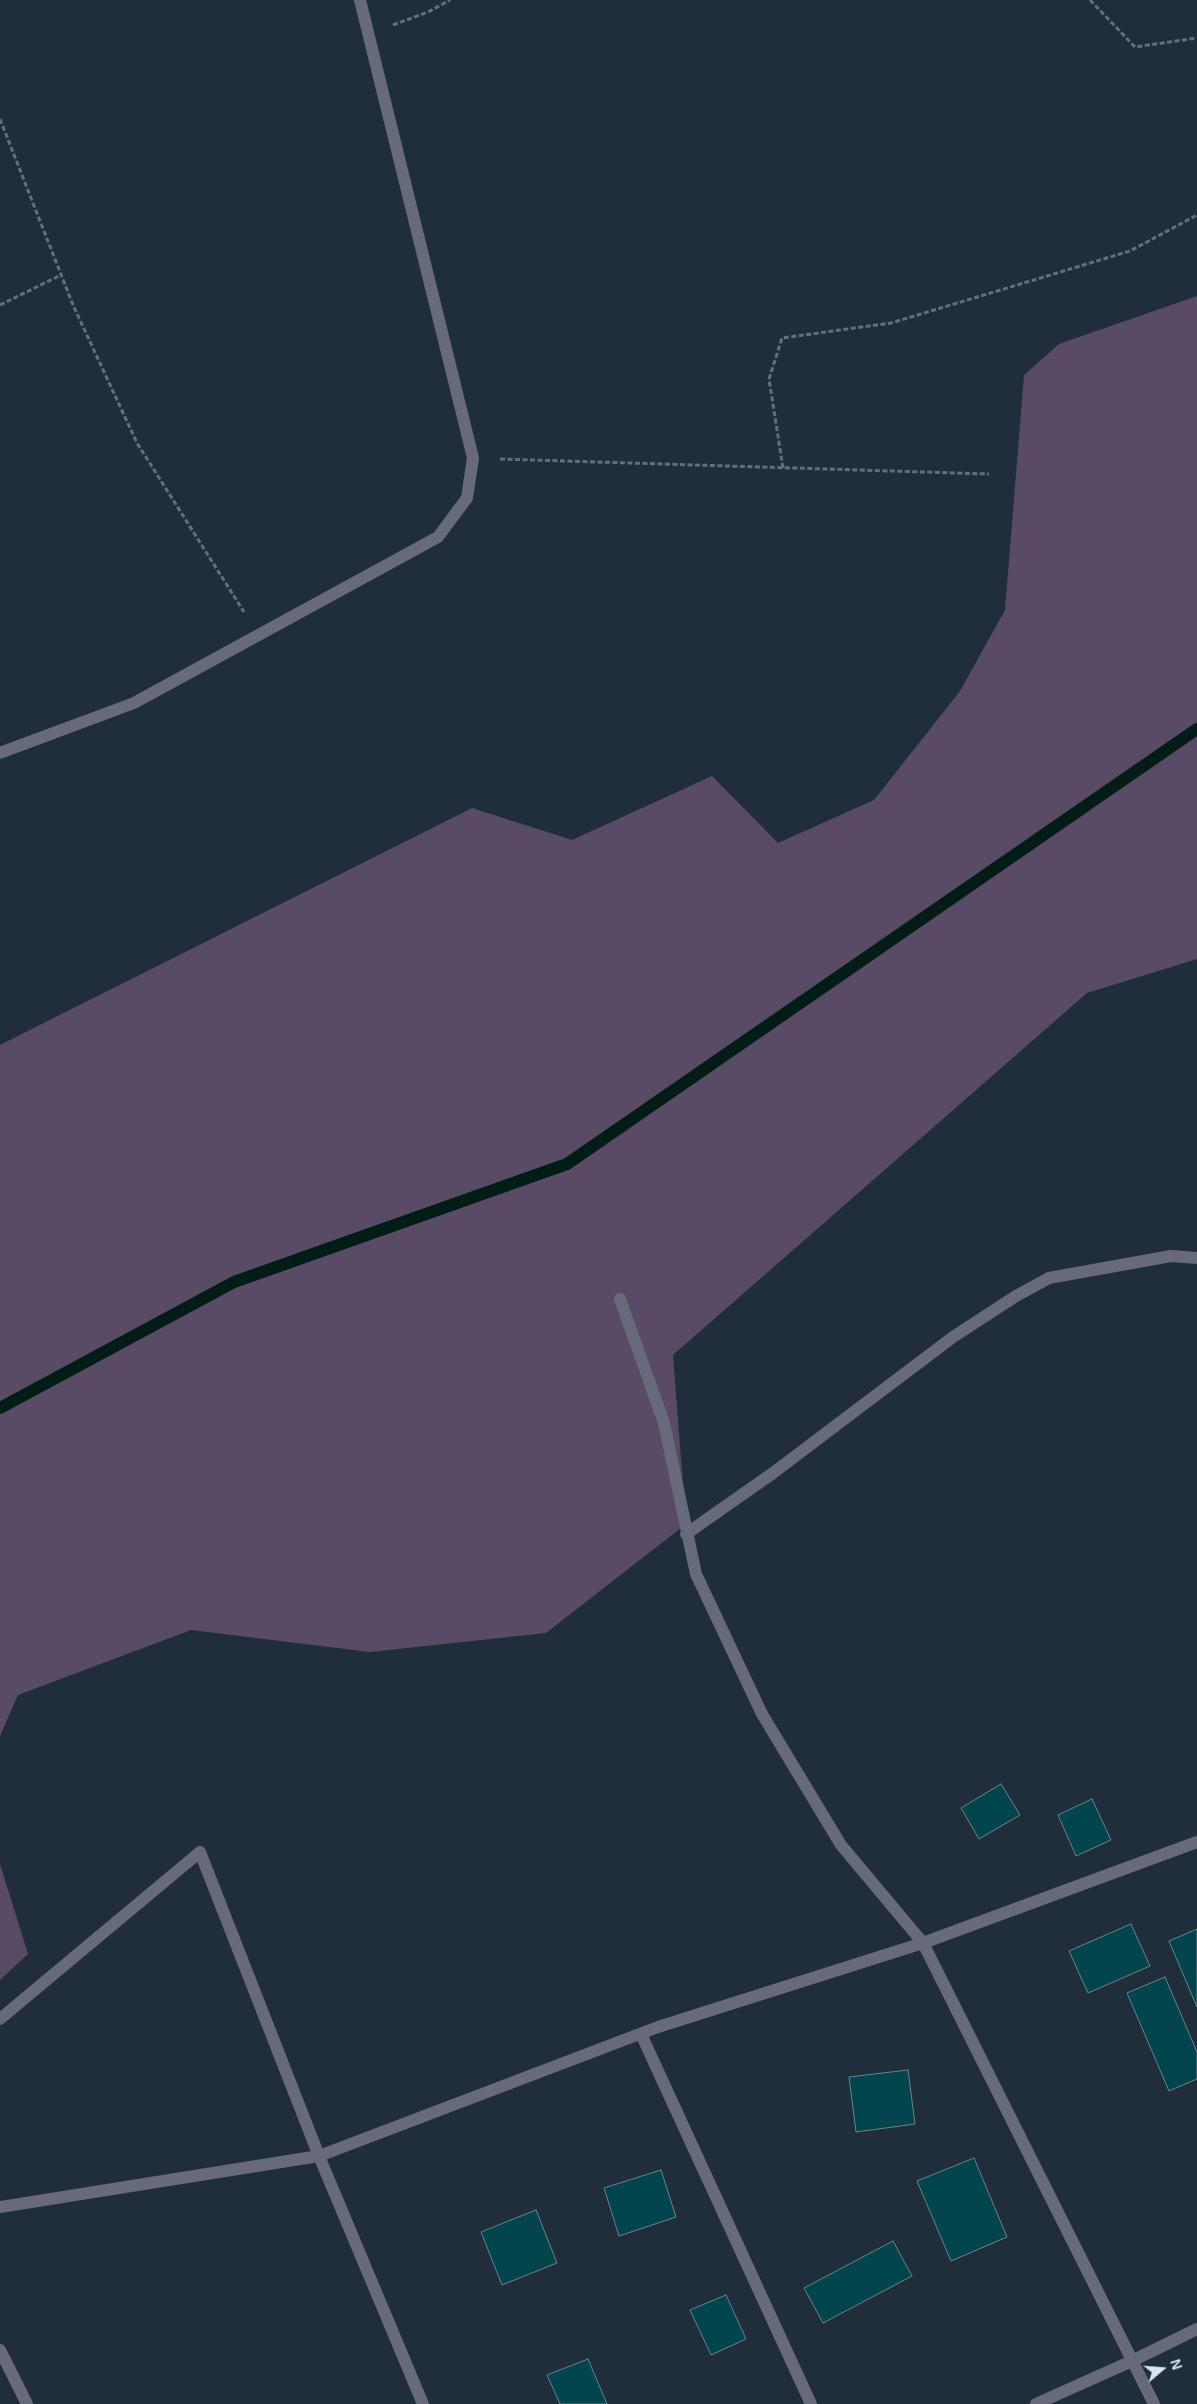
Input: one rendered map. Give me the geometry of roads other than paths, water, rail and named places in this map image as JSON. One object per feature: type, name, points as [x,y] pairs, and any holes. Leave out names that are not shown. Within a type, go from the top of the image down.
[{"type":"street","points":[[0,753],[134,703],[438,537],[467,498],[472,458],[360,0]]},
{"type":"street","points":[[686,1534],[781,1467],[953,1337],[1016,1296],[1049,1278],[1171,1256],[1197,1258]]},
{"type":"street","points":[[620,1299],[664,1423],[696,1574],[762,1714],[841,1845],[923,1943],[1154,2404]]},
{"type":"street","points":[[0,2207],[318,2156],[641,2034],[923,1943],[1197,1842]]},
{"type":"street","points":[[0,2019],[200,1852],[318,2156],[423,2404]]},
{"type":"street","points":[[641,2034],[811,2404]]},
{"type":"street","points":[[1036,2404],[1132,2361],[1197,2329]]},
{"type":"street","points":[[0,2350],[27,2404]]},
{"type":"waterway","points":[[0,1408],[234,1282],[567,1164],[1197,729]]}]
